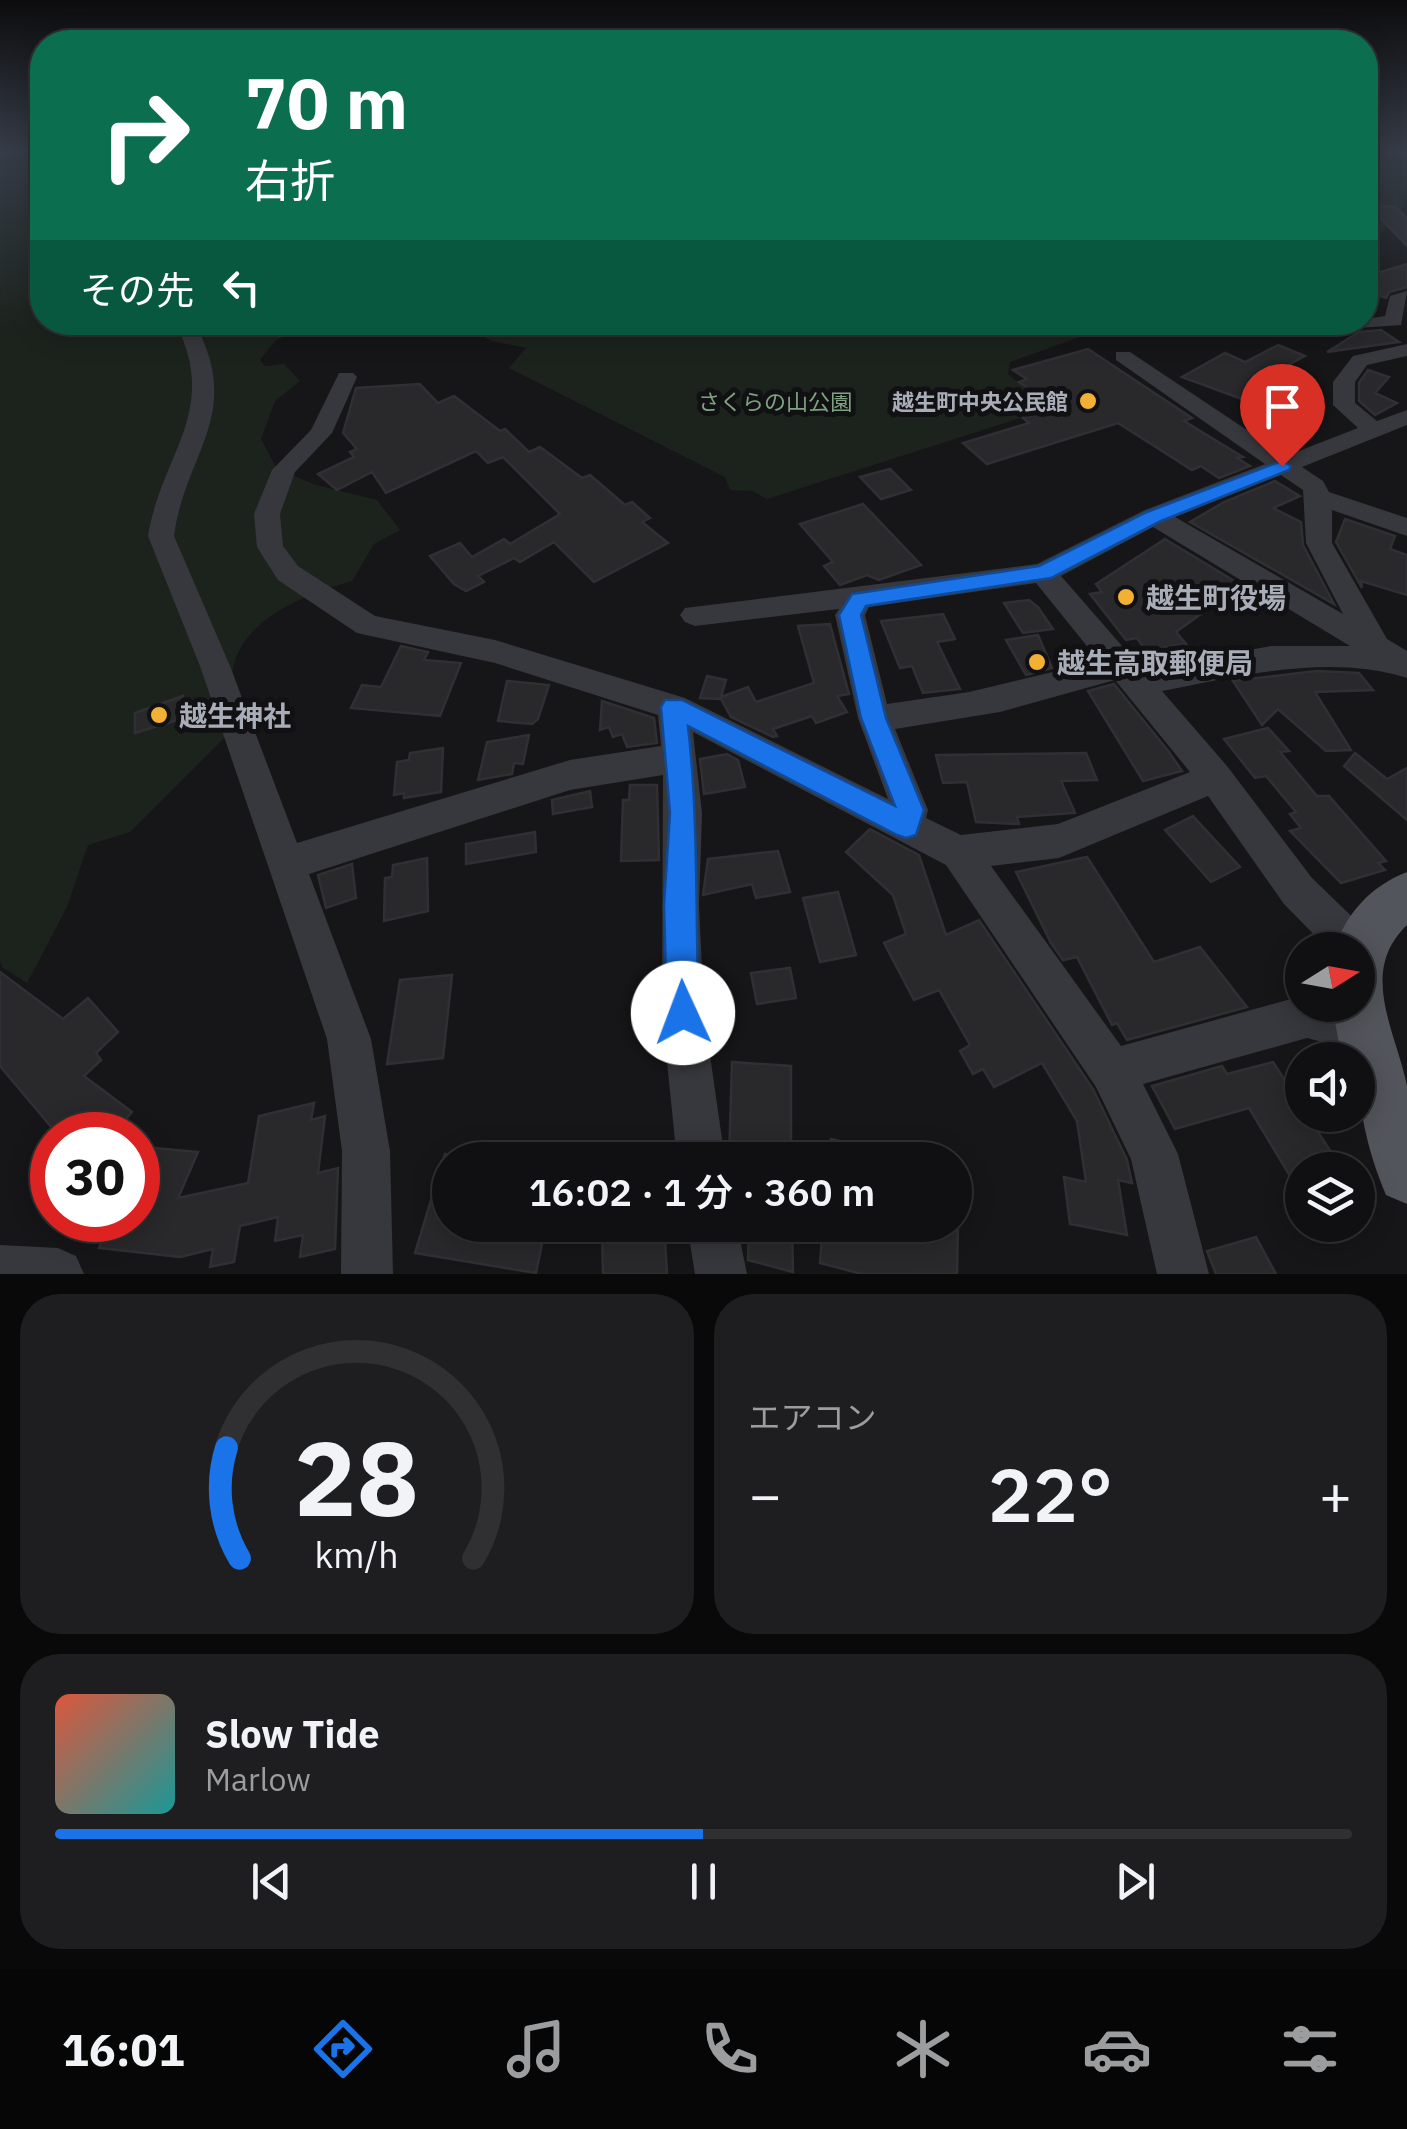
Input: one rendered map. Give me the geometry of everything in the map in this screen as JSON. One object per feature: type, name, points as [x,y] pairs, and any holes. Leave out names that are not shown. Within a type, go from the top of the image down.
[{"type":"main road","points":[[1369,932],[1380,914],[1407,895]]},
{"type":"main road","points":[[1360,1022],[1407,1174]]},
{"type":"street","points":[[1378,321],[1394,320],[1396,300],[1407,296]]},
{"type":"street","points":[[193,335],[208,385],[195,438],[162,517],[162,536],[215,666],[349,1039],[366,1151],[367,1274]]},
{"type":"street","points":[[1376,431],[1344,404],[1344,382],[1360,360],[1407,350]]},
{"type":"street","points":[[1123,356],[1314,486],[1319,497],[1319,543],[1391,657]]},
{"type":"street","points":[[346,377],[321,433],[284,470],[267,514],[270,547],[288,573],[366,624],[495,652],[674,707],[959,852],[1059,841],[1215,778]]},
{"type":"street","points":[[695,615],[816,599],[859,599],[1043,573],[1154,516],[1407,416]]},
{"type":"street","points":[[1319,497],[1407,528]]},
{"type":"street","points":[[1154,516],[1391,657]]},
{"type":"street","points":[[1043,573],[1132,674],[1298,891],[1340,932]]},
{"type":"street","points":[[859,599],[850,615],[874,718],[910,810],[906,826]]},
{"type":"street","points":[[874,718],[920,715],[1132,674],[1271,658],[1391,657]]},
{"type":"street","points":[[674,707],[684,813],[679,905],[683,1013],[689,1094],[698,1142]]},
{"type":"street","points":[[284,866],[570,775],[679,758]]},
{"type":"street","points":[[959,852],[979,888],[1112,1071],[1154,1154],[1183,1274]]},
{"type":"street","points":[[1112,1071],[1307,1016],[1360,1030]]},
{"type":"street","points":[[715,1242],[721,1274]]},
{"type":"street","points":[[0,1271],[58,1274]]},
{"type":"green space","points":[[0,211],[30,211],[30,335],[289,335],[276,340],[260,360],[265,366],[284,364],[300,381],[275,401],[261,439],[277,469],[316,485],[377,500],[400,530],[374,544],[352,581],[291,604],[254,630],[241,647],[234,666],[234,691],[244,718],[130,832],[88,845],[67,907],[27,983],[2,967]]},
{"type":"green space","points":[[1378,211],[1399,211],[1378,236]]},
{"type":"green space","name":"さくらの山公園","points":[[480,335],[1085,335],[1010,362],[1008,374],[1037,398],[1022,404],[1030,415],[767,499],[752,491],[730,490],[725,477],[509,368],[526,348]]},
{"type":"building","points":[[1378,211],[1400,211],[1407,218],[1407,246]]},
{"type":"building","points":[[1407,264],[1407,287],[1389,292],[1386,298],[1378,295],[1378,273]]},
{"type":"building","points":[[1378,330],[1399,342],[1327,352],[1354,335],[1378,335]]},
{"type":"building","points":[[1278,345],[1305,356],[1279,370],[1315,380],[1306,435],[1242,399],[1182,377],[1225,353],[1245,362]]},
{"type":"building","name":"越生町中央公民館","points":[[1088,349],[1192,418],[1184,421],[1243,457],[1237,458],[1250,466],[1219,478],[1201,466],[1192,470],[1118,423],[987,464],[963,443],[1029,423],[1023,418],[1056,408],[1019,382],[1027,379],[1013,370]]},
{"type":"building","points":[[1368,370],[1389,377],[1375,393],[1397,403],[1375,415],[1359,401],[1359,383]]},
{"type":"building","points":[[420,384],[438,403],[454,396],[500,431],[505,429],[529,452],[540,447],[582,478],[590,475],[625,505],[632,502],[650,518],[642,522],[668,543],[594,582],[554,542],[520,562],[514,558],[478,576],[484,582],[466,591],[454,584],[430,556],[460,543],[472,557],[504,539],[510,544],[560,514],[503,457],[488,463],[476,451],[386,493],[372,472],[337,490],[318,474],[354,457],[350,452],[357,449],[343,433],[356,388]]},
{"type":"building","points":[[890,469],[911,490],[881,499],[860,477]]},
{"type":"building","points":[[1275,481],[1300,496],[1273,508],[1301,522],[1303,545],[1334,604],[1190,522],[1224,502]]},
{"type":"building","points":[[863,504],[921,565],[879,580],[867,575],[840,585],[824,566],[833,562],[800,524]]},
{"type":"building","points":[[1345,519],[1395,536],[1390,549],[1407,555],[1407,595],[1361,581],[1362,588],[1336,542]]},
{"type":"building","name":"越生町役場","points":[[1165,539],[1241,585],[1176,632],[1186,644],[1146,651],[1137,638],[1126,640],[1090,594],[1102,592],[1096,584]]},
{"type":"building","points":[[1029,600],[1053,629],[1023,633],[1004,603]]},
{"type":"building","points":[[943,614],[955,639],[937,642],[960,689],[923,693],[912,666],[900,668],[881,621]]},
{"type":"building","points":[[830,624],[849,694],[837,696],[847,712],[816,723],[812,716],[773,729],[777,736],[773,737],[731,717],[721,699],[700,698],[707,676],[726,680],[721,697],[748,687],[756,702],[814,683],[798,626]]},
{"type":"building","name":"越生高取郵便局","points":[[1038,635],[1052,668],[1026,675],[1006,640]]},
{"type":"building","points":[[401,646],[428,652],[424,660],[461,663],[440,716],[351,708],[362,685],[381,687]]},
{"type":"building","points":[[1316,671],[1359,673],[1373,690],[1315,692],[1351,750],[1326,751],[1278,709],[1262,725],[1233,681]]},
{"type":"building","points":[[507,681],[549,685],[538,719],[532,724],[498,721]]},
{"type":"building","points":[[1114,684],[1182,771],[1143,781],[1088,691]]},
{"type":"building","name":"越生神社","points":[[183,696],[184,718],[135,733],[135,713]]},
{"type":"building","points":[[602,701],[654,718],[657,743],[627,747],[622,734],[613,737],[609,727],[600,730]]},
{"type":"building","points":[[1268,728],[1289,751],[1280,752],[1317,796],[1329,796],[1386,861],[1378,863],[1385,870],[1341,883],[1290,831],[1301,828],[1290,814],[1296,812],[1266,776],[1255,778],[1224,739]]},
{"type":"building","points":[[529,735],[523,764],[514,763],[512,774],[478,780],[487,742]]},
{"type":"building","points":[[443,748],[441,792],[404,798],[404,793],[394,795],[397,762],[409,760],[410,753]]},
{"type":"building","points":[[1086,753],[1097,780],[1061,781],[1075,813],[1017,817],[1019,824],[976,822],[967,782],[943,783],[936,755]]},
{"type":"building","points":[[1355,753],[1387,779],[1407,768],[1407,820],[1344,766]]},
{"type":"building","points":[[727,754],[738,760],[745,787],[704,794],[700,759]]},
{"type":"building","points":[[630,785],[657,785],[659,860],[621,861],[623,800],[629,800]]},
{"type":"building","points":[[590,791],[592,807],[553,814],[552,800]]},
{"type":"building","points":[[1193,816],[1240,867],[1211,882],[1165,830]]},
{"type":"building","points":[[870,829],[919,855],[946,935],[979,920],[1093,1089],[1127,1160],[1132,1183],[1118,1180],[1127,1235],[1070,1224],[1064,1177],[1086,1182],[1077,1121],[1042,1063],[994,1087],[983,1069],[973,1074],[960,1051],[970,1045],[939,990],[914,1000],[884,943],[906,934],[893,895],[846,852]]},
{"type":"building","points":[[535,832],[536,852],[466,864],[466,844]]},
{"type":"building","points":[[778,851],[790,892],[756,898],[752,884],[703,895],[708,859]]},
{"type":"building","points":[[1087,857],[1154,962],[1200,947],[1247,1007],[1127,1040],[1117,1023],[1112,1025],[1077,957],[1063,960],[1051,943],[1016,872]]},
{"type":"building","points":[[427,858],[428,911],[384,921],[385,878],[392,877],[393,865]]},
{"type":"building","points":[[352,864],[356,898],[326,908],[318,875]]},
{"type":"building","points":[[838,892],[856,955],[820,962],[803,898]]},
{"type":"building","points":[[790,968],[796,998],[757,1004],[751,973]]},
{"type":"building","points":[[0,972],[63,1019],[88,998],[118,1032],[96,1053],[101,1060],[84,1076],[132,1112],[39,1112],[0,1066]]},
{"type":"building","points":[[452,975],[443,1058],[387,1064],[400,980]]},
{"type":"building","points":[[732,1062],[791,1066],[791,1142],[730,1142]]},
{"type":"building","points":[[1273,1062],[1285,1081],[1285,1132],[1318,1132],[1331,1152],[1285,1152],[1285,1168],[1249,1108],[1175,1129],[1152,1086],[1222,1066],[1227,1074]]},
{"type":"building","points":[[314,1103],[311,1120],[325,1116],[318,1173],[338,1168],[335,1249],[300,1257],[303,1235],[275,1241],[278,1217],[240,1226],[234,1262],[210,1267],[213,1249],[180,1257],[99,1248],[102,1242],[160,1242],[160,1148],[198,1152],[178,1198],[248,1183],[259,1116]]},
{"type":"building","points":[[432,1197],[432,1242],[542,1242],[536,1273],[415,1253]]},
{"type":"building","points":[[1256,1237],[1276,1274],[1216,1274],[1207,1251]]},
{"type":"building","points":[[602,1242],[665,1242],[667,1274],[603,1274]]},
{"type":"building","points":[[749,1242],[792,1242],[793,1272],[748,1260]]},
{"type":"building","points":[[822,1242],[958,1242],[957,1274],[862,1274],[820,1263]]},
{"type":"place","name":"越生町中央公民館","points":[[1088,401]]},
{"type":"place","name":"越生町役場","points":[[1126,597]]},
{"type":"place","name":"越生高取郵便局","points":[[1037,662]]},
{"type":"place","name":"越生神社","points":[[159,715]]},
{"type":"route","points":[[683,1013],[679,905],[684,813],[674,707],[906,826],[910,810],[874,718],[850,615],[859,599],[995,583],[1043,573],[1154,516],[1282,466]]}]
